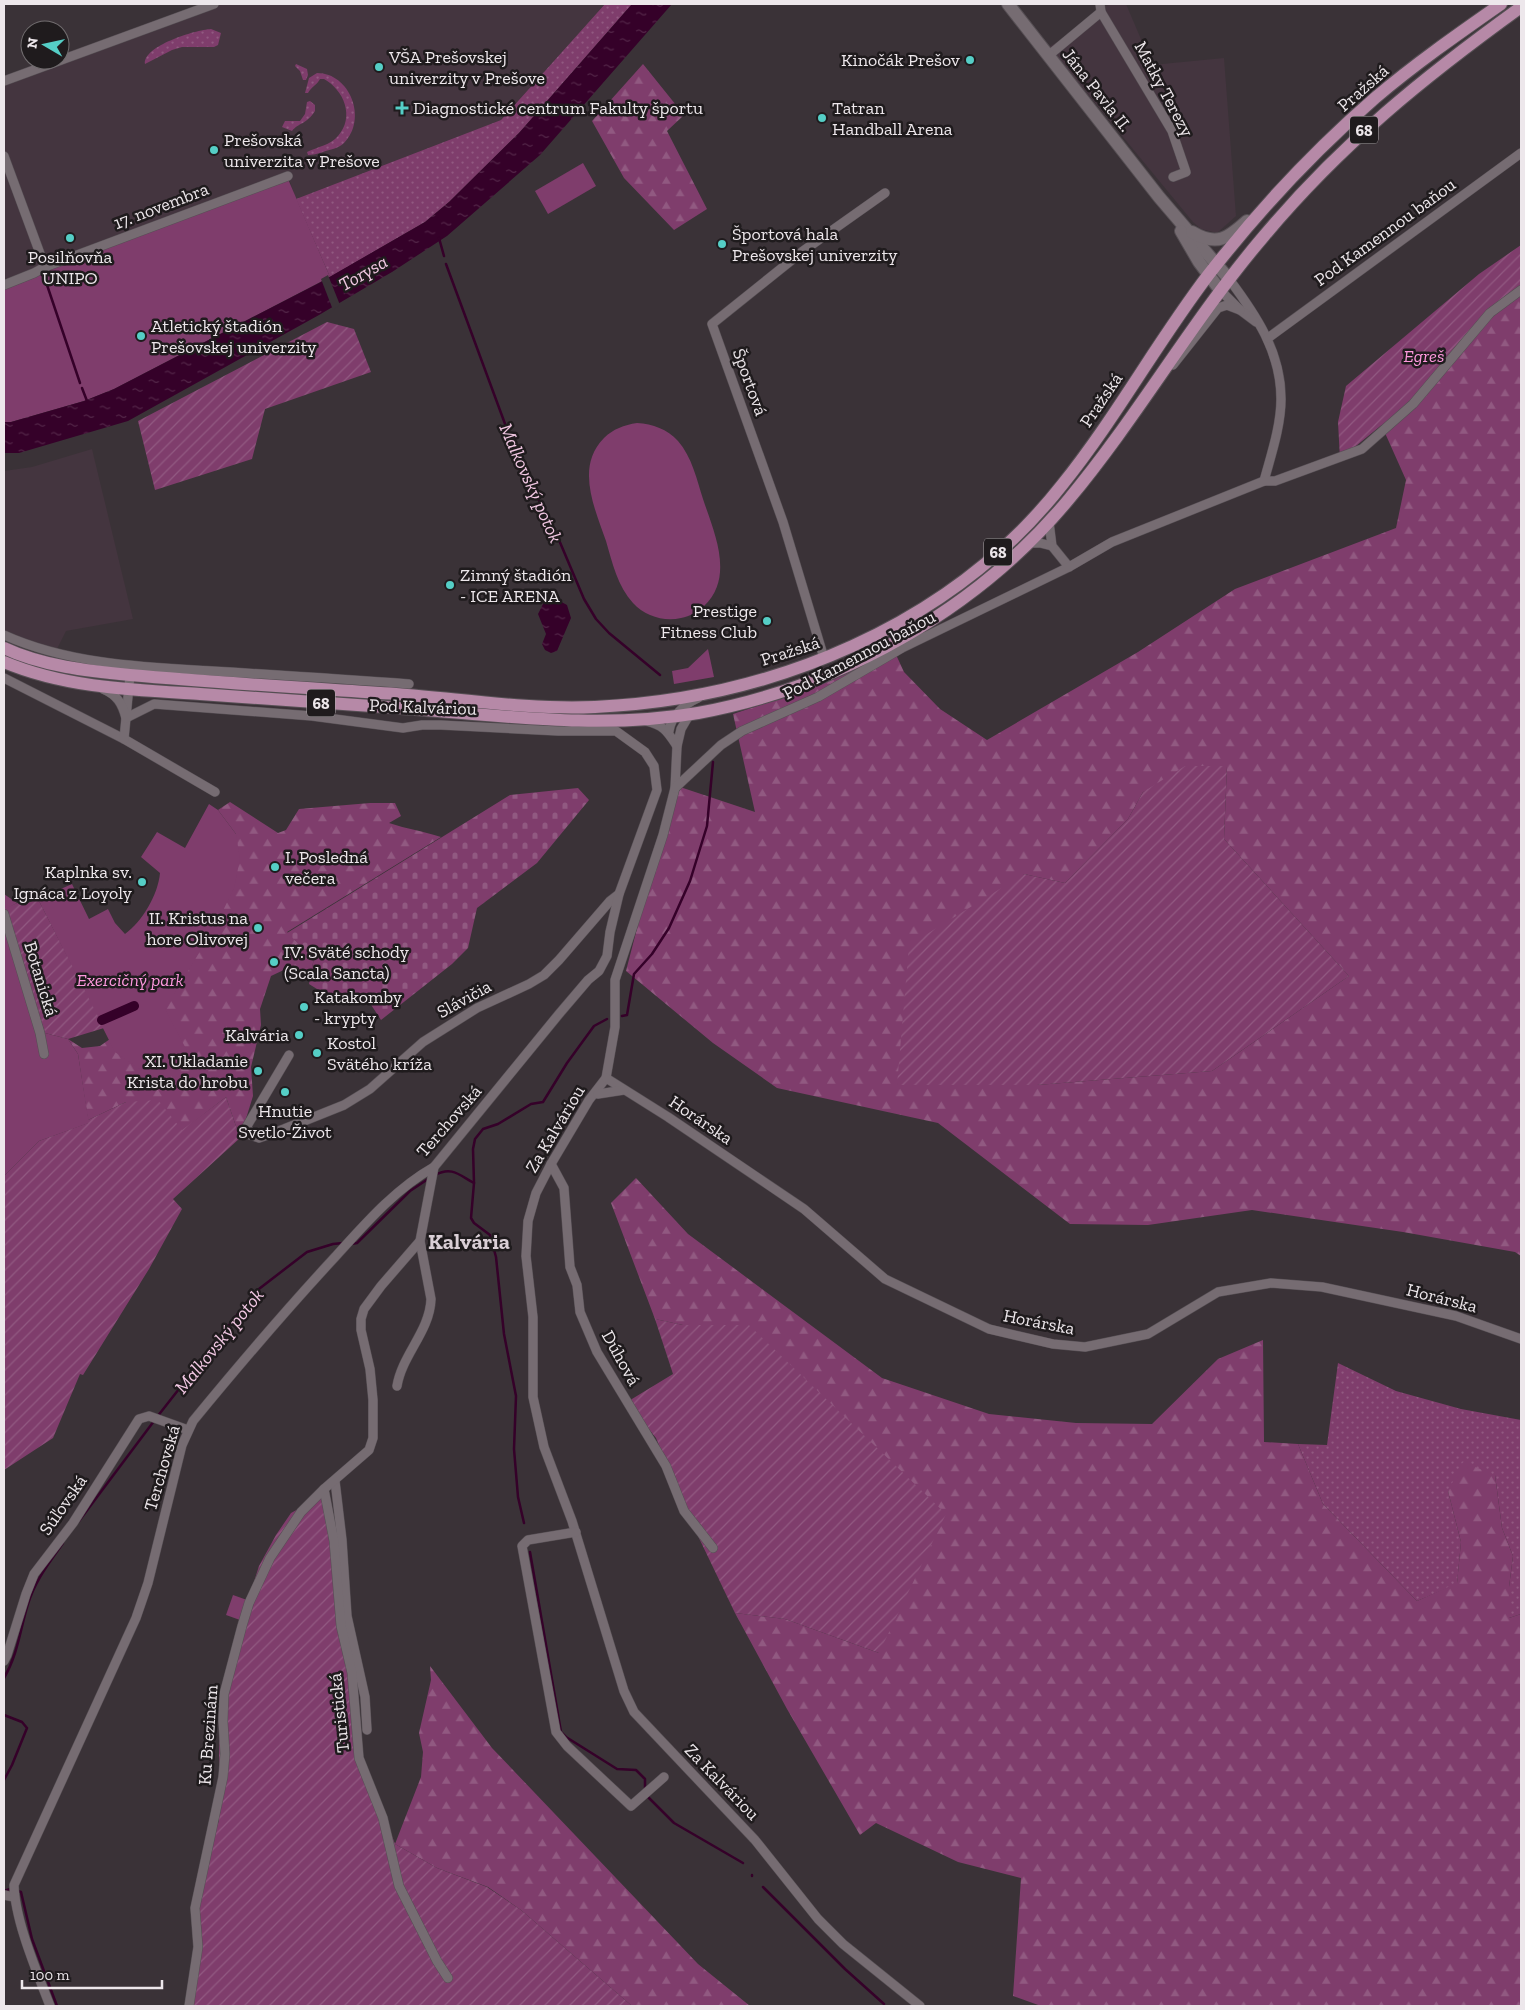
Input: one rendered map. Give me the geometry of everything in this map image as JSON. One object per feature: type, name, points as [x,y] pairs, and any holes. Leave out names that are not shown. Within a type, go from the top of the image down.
[{"type":"main road","name":"Pražská","points":[[655,701],[711,692],[767,678],[824,658],[886,630],[944,594],[975,572],[1027,524],[1061,487],[1208,275],[1268,203],[1294,175],[1374,99],[1428,55],[1501,4]]},
{"type":"main road","name":"Pražská","points":[[676,716],[697,713],[773,694],[868,656],[920,627],[988,580],[1049,522],[1092,470],[1220,290],[1263,237],[1311,183],[1367,127],[1456,54],[1521,8]]},
{"type":"main road","name":"Pod Kalváriou","points":[[4,648],[45,662],[94,672],[130,676],[432,696],[547,707],[594,707],[655,701]]},
{"type":"main road","name":"Pod Kalváriou","points":[[4,662],[22,670],[58,680],[129,690],[420,709],[548,721],[596,722],[676,716]]},
{"type":"street","points":[[4,81],[199,6],[214,4]]},
{"type":"street","name":"Jána Pavla II.","points":[[1008,4],[1159,197],[1229,279]]},
{"type":"street","points":[[1048,56],[1101,8]]},
{"type":"street","name":"Matky Terezy","points":[[1101,8],[1172,131],[1186,172],[1173,177]]},
{"type":"street","name":"Pod Kamennou baňou","points":[[1268,338],[1521,153]]},
{"type":"street","points":[[4,156],[45,267]]},
{"type":"street","name":"17. novembra","points":[[4,284],[288,176]]},
{"type":"street","name":"Športová","points":[[824,658],[784,522],[712,324],[803,251],[885,193]]},
{"type":"street","name":"Jána Pavla II.","points":[[1159,197],[1199,262],[1220,290]]},
{"type":"street","points":[[1188,230],[1207,239],[1224,239],[1232,235],[1268,203]]},
{"type":"street","points":[[1193,296],[1199,282],[1199,262]]},
{"type":"street","points":[[1229,279],[1268,338],[1278,366],[1282,400],[1275,443],[1264,481]]},
{"type":"street","points":[[1220,290],[1240,310],[1260,325]]},
{"type":"street","name":"Pod Kamennou baňou","points":[[675,788],[721,745],[742,731],[818,697],[902,648],[1069,567],[1112,542],[1264,481],[1274,481],[1362,449],[1413,404],[1490,313],[1521,290]]},
{"type":"street","name":"Pražská","points":[[1150,391],[1182,356],[1218,308],[1227,305],[1240,310]]},
{"type":"street","points":[[1049,522],[1052,546],[1069,567]]},
{"type":"street","points":[[1027,543],[1040,543],[1052,546]]},
{"type":"street","name":"Pod Kalváriou","points":[[4,635],[50,652],[96,661],[409,684]]},
{"type":"street","points":[[124,740],[130,676]]},
{"type":"street","points":[[4,678],[124,740],[215,792]]},
{"type":"street","points":[[94,686],[111,692],[119,699],[126,718]]},
{"type":"street","points":[[668,732],[671,720],[690,701],[711,692]]},
{"type":"street","points":[[655,701],[663,704],[676,716],[680,729]]},
{"type":"street","name":"Pod Kalváriou","points":[[126,718],[154,704],[312,716],[403,728],[441,725],[558,731],[616,731],[644,752],[654,766],[657,790]]},
{"type":"street","points":[[680,729],[688,717],[697,713]]},
{"type":"street","points":[[641,719],[655,723],[668,732],[677,751],[681,766],[689,771],[693,770]]},
{"type":"street","name":"Za Kalváriou","points":[[680,729],[675,788],[663,835],[615,980],[615,1027],[606,1078],[589,1100],[551,1164],[536,1193],[528,1221],[526,1256],[533,1321],[533,1397],[544,1447],[576,1532],[624,1691],[634,1712],[755,1840],[818,1919],[843,1944],[920,2006]]},
{"type":"street","points":[[657,790],[675,788]]},
{"type":"street","name":"Slávičia","points":[[290,1055],[247,1126],[250,1135],[259,1138],[344,1105],[370,1089],[423,1042],[477,1008],[544,975],[610,901],[619,894],[657,790]]},
{"type":"street","name":"Terchovská","points":[[14,1892],[136,1618],[148,1583],[182,1445],[193,1421],[352,1238],[386,1202],[423,1174],[433,1175],[559,1014],[588,980],[599,972],[607,956],[610,932],[619,894]]},
{"type":"street","name":"Botanická","points":[[4,914],[40,1033],[44,1054]]},
{"type":"street","points":[[599,972],[615,980]]},
{"type":"street","name":"Horárska","points":[[606,1078],[804,1209],[886,1279],[989,1329],[1054,1344],[1085,1347],[1148,1334],[1218,1292],[1271,1283],[1322,1287],[1456,1316],[1521,1339]]},
{"type":"street","points":[[598,1094],[624,1090]]},
{"type":"street","name":"Dúhová","points":[[551,1164],[564,1188],[570,1267],[577,1285],[580,1312],[597,1352],[666,1466],[684,1511],[713,1548]]},
{"type":"street","points":[[397,1386],[398,1374],[421,1333],[431,1308],[420,1241],[433,1175]]},
{"type":"street","name":"Ku Brezinám","points":[[189,2006],[198,1947],[195,1908],[223,1777],[225,1754],[224,1694],[236,1646],[249,1603],[270,1558],[301,1512],[369,1450],[373,1438],[373,1400],[370,1369],[361,1330],[364,1310],[420,1241]]},
{"type":"street","name":"Súľovská","points":[[4,1661],[8,1655],[26,1594],[34,1574],[73,1522],[139,1419],[149,1416],[188,1430]]},
{"type":"street","name":"Turistická","points":[[335,1480],[342,1540],[347,1616],[365,1697],[366,1730]]},
{"type":"street","name":"Turistická","points":[[324,1489],[334,1541],[341,1626],[352,1673],[359,1758],[383,1818],[399,1886],[448,1978]]},
{"type":"street","points":[[576,1532],[528,1540],[522,1546],[556,1732],[568,1746],[631,1806],[664,1777]]},
{"type":"street","points":[[4,1895],[14,1892],[33,1962],[50,2006]]},
{"type":"shaded area","name":"Prešovská univerzita v Prešove","points":[[209,4],[605,4],[501,120],[296,199],[289,179],[4,280],[4,80],[31,70],[70,70],[70,56]]},
{"type":"shaded area","points":[[1112,4],[1126,4],[1152,65],[1224,58],[1236,216],[1217,233],[1201,229],[1193,222],[1049,47],[1074,31],[1101,7]]},
{"type":"shaded area","points":[[92,449],[133,619],[66,631],[55,653],[4,635],[4,471],[32,467]]},
{"type":"green space","points":[[605,4],[632,4],[519,133],[449,202],[425,222],[330,277],[296,199],[501,120]]},
{"type":"green space","points":[[211,29],[221,33],[218,45],[214,47],[182,47],[145,64],[147,57],[152,51],[161,45],[194,32]]},
{"type":"green space","points":[[296,64],[307,69],[308,75],[306,80],[303,80],[300,71],[295,66]]},
{"type":"green space","points":[[643,64],[684,115],[667,131],[707,209],[674,230],[624,178],[592,121]]},
{"type":"green space","points":[[317,73],[329,75],[339,81],[346,89],[352,99],[355,110],[355,122],[351,133],[342,145],[308,155],[307,152],[328,144],[335,139],[343,129],[346,121],[345,104],[342,97],[324,79],[320,79],[308,93],[305,93],[309,78]]},
{"type":"green space","points":[[310,101],[315,105],[315,111],[309,118],[292,131],[282,127],[285,121],[300,121],[305,114],[307,102]]},
{"type":"green space","points":[[583,163],[596,186],[548,214],[535,191]]},
{"type":"green space","name":"Atletický štadión Prešovskej univerzity","points":[[288,179],[330,277],[114,389],[84,401],[11,422],[4,422],[4,280]]},
{"type":"green space","name":"Egreš","points":[[1521,245],[1521,290],[1500,306],[1443,375],[1340,459],[1338,422],[1346,386],[1479,274]]},
{"type":"green space","points":[[1521,290],[1521,1256],[1515,1252],[1403,1232],[1252,1210],[1148,1225],[1070,1224],[938,1123],[777,1088],[713,1043],[626,971],[674,785],[755,812],[733,714],[805,690],[892,646],[904,672],[940,709],[987,740],[1138,652],[1235,589],[1396,528],[1406,480],[1381,424],[1443,375],[1482,325]],"holes":[[[1227,766],[1224,839],[1349,976],[1212,1071],[1037,1085],[897,1085],[1024,874],[1065,883],[1128,819],[1143,792]]]},
{"type":"green space","points":[[327,322],[354,329],[371,372],[265,409],[252,459],[155,490],[138,421]]},
{"type":"green space","points":[[637,423],[664,430],[683,447],[694,469],[716,540],[720,568],[718,582],[713,594],[699,610],[681,618],[668,619],[649,615],[638,608],[628,597],[616,574],[593,502],[589,475],[595,449],[611,432],[623,426]]},
{"type":"green space","points":[[708,649],[714,677],[674,684],[672,671],[688,668]]},
{"type":"green space","points":[[1185,766],[1227,766],[1224,839],[1349,976],[1212,1071],[1037,1085],[897,1085],[909,945],[1024,874],[1065,883],[1128,819],[1143,792]]},
{"type":"green space","points":[[578,788],[589,800],[537,863],[477,908],[468,948],[452,964],[381,1020],[366,997],[349,999],[317,989],[309,984],[314,958],[287,933],[510,795]]},
{"type":"green space","points":[[230,802],[278,833],[286,830],[299,809],[370,803],[395,803],[401,816],[389,823],[441,837],[287,932],[314,958],[311,973],[290,967],[271,976],[260,1009],[261,1025],[251,1067],[253,1096],[240,1138],[226,1097],[182,1131],[126,1102],[88,1120],[78,1054],[68,1039],[82,1048],[100,1046],[133,1023],[236,834],[218,810]]},
{"type":"green space","name":"Exercičný park","points":[[209,804],[218,810],[236,834],[240,859],[234,888],[216,925],[165,1009],[193,1062],[158,1082],[115,1052],[38,899],[72,884],[89,919],[108,909],[115,923],[125,934],[143,915],[153,899],[159,881],[160,873],[141,857],[157,832],[185,848]]},
{"type":"green space","points":[[4,894],[17,903],[4,910]]},
{"type":"green space","points":[[38,899],[104,1028],[68,1039],[45,1033],[4,909],[17,903],[25,904]]},
{"type":"green space","points":[[4,910],[45,1033],[68,1039],[78,1054],[89,1123],[39,1141],[4,1176]]},
{"type":"green space","points":[[226,1097],[240,1138],[173,1199],[182,1209],[149,1269],[83,1375],[80,1374],[53,1438],[4,1470],[4,1176],[39,1141],[88,1123],[88,1120],[126,1102],[158,1100],[182,1130]]},
{"type":"green space","points":[[636,1178],[688,1234],[882,1378],[989,1414],[1076,1423],[1152,1424],[1218,1359],[1263,1340],[1264,1442],[1298,1444],[1323,1504],[1417,1601],[1457,1583],[1461,1542],[1448,1491],[1463,1462],[1495,1475],[1502,1528],[1513,1556],[1509,1587],[1509,1618],[1521,1614],[1521,2006],[1041,2006],[1013,1996],[1021,1878],[958,1862],[876,1823],[860,1835],[787,1709],[735,1613],[785,1619],[879,1653],[749,1325],[683,1325],[655,1319],[611,1203]]},
{"type":"green space","points":[[655,1319],[683,1325],[749,1325],[946,1514],[879,1653],[785,1619],[735,1613],[686,1511],[656,1438],[627,1402],[673,1374]]},
{"type":"green space","points":[[1338,1363],[1396,1391],[1461,1409],[1521,1420],[1521,1614],[1509,1618],[1509,1587],[1513,1556],[1502,1528],[1495,1475],[1448,1491],[1461,1542],[1457,1584],[1417,1601],[1323,1504],[1298,1444],[1327,1445]]},
{"type":"green space","points":[[322,1496],[331,1521],[362,1758],[395,1844],[437,1868],[487,1887],[521,1910],[632,2006],[189,2006],[196,1950],[196,1894],[219,1820],[219,1721],[247,1604],[259,1566],[291,1513]]},
{"type":"green space","points":[[233,1595],[247,1600],[240,1620],[226,1615]]},
{"type":"green space","points":[[430,1666],[492,1748],[698,1964],[750,2006],[632,2006],[521,1910],[488,1887],[437,1868],[395,1844],[421,1777],[423,1752],[419,1733],[431,1680]]},
{"type":"water","name":"Torysa","points":[[632,4],[672,4],[540,155],[447,236],[392,272],[319,315],[128,421],[19,453],[4,453],[4,422],[11,422],[84,401],[114,389],[319,283],[425,222],[449,202],[519,133]]},
{"type":"water","points":[[556,599],[567,605],[571,618],[557,651],[551,653],[545,650],[542,644],[546,634],[538,614],[544,602]]},
{"type":"pier","points":[[328,275],[340,305],[333,310],[321,279]]},
{"type":"waterway","name":"Malkovský potok","points":[[439,238],[444,256]]},
{"type":"waterway","name":"Malkovský potok","points":[[446,264],[518,459],[559,540],[584,599],[596,619],[609,633],[660,675]]},
{"type":"waterway","points":[[45,279],[80,383]]},
{"type":"waterway","points":[[82,388],[87,401]]},
{"type":"waterway","name":"Malkovský potok","points":[[622,1016],[627,1015],[634,974],[652,954],[669,928],[690,881],[707,826],[713,762]]},
{"type":"waterway","points":[[102,1020],[134,1006]]},
{"type":"waterway","points":[[524,1523],[518,1497],[514,1449],[516,1396],[504,1334],[496,1257],[490,1235],[474,1223],[471,1218],[474,1183],[473,1149],[475,1139],[483,1129],[498,1124],[531,1104],[543,1102],[567,1063],[594,1026],[607,1019]]},
{"type":"waterway","name":"Malkovský potok","points":[[435,1175],[451,1171],[474,1183]]},
{"type":"waterway","name":"Malkovský potok","points":[[351,1244],[357,1243],[410,1191],[428,1179]]},
{"type":"waterway","name":"Malkovský potok","points":[[157,1417],[255,1292],[307,1252],[343,1243]]},
{"type":"waterway","name":"Malkovský potok","points":[[79,1521],[154,1421]]},
{"type":"waterway","name":"Malkovský potok","points":[[4,1678],[16,1651],[25,1614],[34,1588],[63,1543]]},
{"type":"waterway","points":[[530,1552],[561,1732],[617,1769],[636,1770],[645,1779],[645,1791]]},
{"type":"waterway","name":"Malkovský potok","points":[[4,1715],[22,1722],[27,1728],[4,1780]]},
{"type":"waterway","points":[[647,1796],[674,1823],[743,1863]]},
{"type":"waterway","points":[[763,1887],[845,1969],[884,2004]]},
{"type":"waterway","name":"Malkovský potok","points":[[4,1891],[10,1889],[21,1892],[32,1939],[57,2006]]},
{"type":"place","name":"Kinočák Prešov","points":[[970,60]]},
{"type":"place","name":"VŠA Prešovskej univerzity v Prešove","points":[[379,67]]},
{"type":"place","name":"Diagnostické centrum Fakulty športu","points":[[402,108]]},
{"type":"place","name":"Tatran Handball Arena","points":[[822,118]]},
{"type":"place","name":"Prešovská univerzita v Prešove","points":[[214,150]]},
{"type":"place","name":"Posilňovňa UNIPO","points":[[70,238]]},
{"type":"place","name":"Športová hala Prešovskej univerzity","points":[[722,244]]},
{"type":"place","name":"Atletický štadión Prešovskej univerzity","points":[[141,336]]},
{"type":"place","name":"Zimný štadión - ICE ARENA","points":[[450,585]]},
{"type":"place","name":"Prestige Fitness Club","points":[[767,621]]},
{"type":"place","name":"I. Posledná večera","points":[[275,867]]},
{"type":"place","name":"Kaplnka sv. Ignáca z Loyoly","points":[[142,882]]},
{"type":"place","name":"II. Kristus na hore Olivovej","points":[[258,928]]},
{"type":"place","name":"IV. Sväté schody (Scala Sancta)","points":[[274,962]]},
{"type":"place","name":"Katakomby - krypty","points":[[304,1007]]},
{"type":"place","name":"Kalvária","points":[[299,1035]]},
{"type":"place","name":"Kostol Svätého kríža","points":[[317,1053]]},
{"type":"place","name":"XI. Ukladanie Krista do hrobu","points":[[258,1071]]},
{"type":"place","name":"Hnutie Svetlo-Život","points":[[285,1092]]},
{"type":"district","name":"Kalvária","points":[[469,1241]]}]
